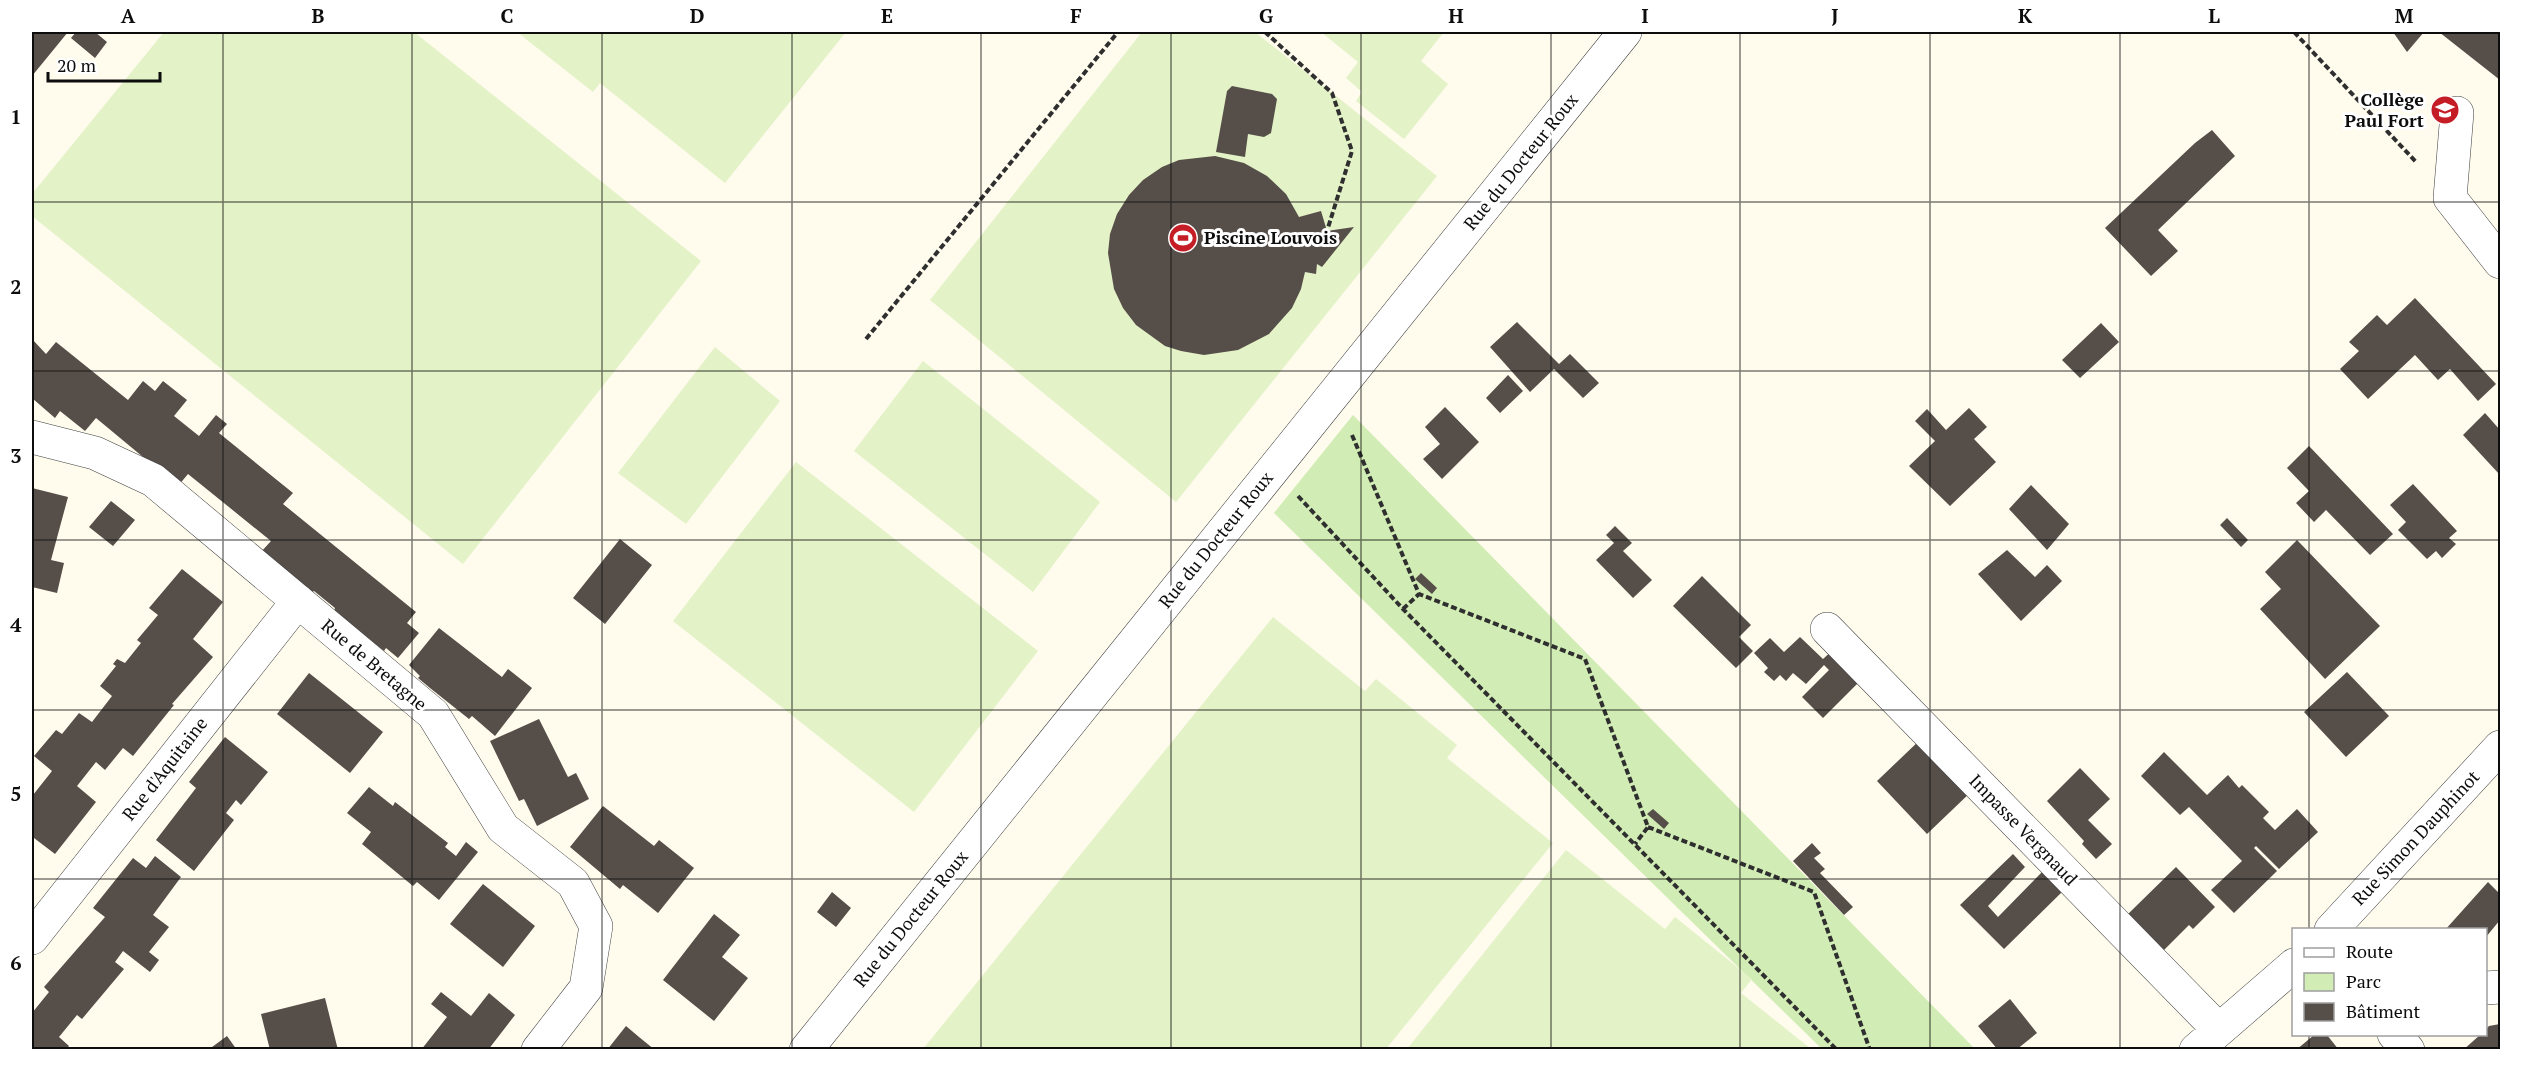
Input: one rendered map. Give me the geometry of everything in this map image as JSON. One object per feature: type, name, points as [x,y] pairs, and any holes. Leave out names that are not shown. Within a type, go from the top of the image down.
[{"type":"street","name":"Rue du Docteur Roux","points":[[806,1050],[1625,32]]},
{"type":"street","points":[[2457,113],[2450,198],[2500,262]]},
{"type":"street","name":"Rue de Bretagne","points":[[32,437],[95,453],[153,480],[433,714],[504,828],[573,883],[596,927],[586,988],[538,1050]]},
{"type":"street","name":"Rue d'Aquitaine","points":[[38,918],[297,601]]},
{"type":"street","name":"Impasse Vergnaud","points":[[1827,629],[2207,1040]]},
{"type":"street","name":"Rue Simon Dauphinot","points":[[2333,928],[2500,747]]},
{"type":"street","points":[[2207,1040],[2292,967]]},
{"type":"street","points":[[2395,1036],[2408,1050]]},
{"type":"path","points":[[866,339],[1118,32]]},
{"type":"path","points":[[1265,32],[1332,93],[1352,151],[1327,231]]},
{"type":"path","points":[[2294,32],[2450,198]]},
{"type":"path","points":[[1352,435],[1419,594],[1585,659],[1648,827],[1814,892],[1870,1050]]},
{"type":"path","points":[[1273,469],[1403,609],[1837,1050]]},
{"type":"path","points":[[1403,609],[1419,594]]},
{"type":"path","points":[[1635,844],[1648,827]]},
{"type":"green space","points":[[164,32],[414,32],[701,261],[463,564],[32,216],[32,194]]},
{"type":"green space","points":[[517,32],[846,32],[725,183],[600,83],[593,92]]},
{"type":"green space","name":"Piscine Louvois","points":[[1142,32],[1255,32],[1437,176],[1176,502],[930,300]]},
{"type":"green space","points":[[1321,32],[1444,32],[1421,61],[1448,84],[1404,139],[1356,101],[1362,92],[1346,78],[1358,62]]},
{"type":"green space","points":[[715,347],[780,401],[686,524],[618,473]]},
{"type":"green space","points":[[923,361],[1100,502],[1033,592],[854,451]]},
{"type":"green space","points":[[1353,415],[1975,1049],[1822,1049],[1274,513]]},
{"type":"green space","points":[[796,462],[1038,651],[914,812],[673,621]]},
{"type":"green space","points":[[1273,617],[1365,691],[1376,679],[1457,745],[1447,758],[1553,843],[1386,1049],[923,1049]]},
{"type":"green space","points":[[1566,850],[1665,929],[1675,917],[1752,979],[1741,993],[1811,1049],[1407,1049]]},
{"type":"building","points":[[32,32],[68,32],[32,76]]},
{"type":"building","points":[[76,32],[95,32],[107,42],[95,58],[71,38]]},
{"type":"building","points":[[2393,32],[2424,32],[2407,52]]},
{"type":"building","points":[[2439,32],[2500,32],[2500,80]]},
{"type":"building","points":[[1232,86],[1272,94],[1277,99],[1271,133],[1264,137],[1248,134],[1245,157],[1216,152],[1227,91]]},
{"type":"building","points":[[2212,130],[2235,156],[2158,230],[2178,251],[2151,276],[2105,228],[2195,143]]},
{"type":"building","points":[[1215,156],[1244,163],[1267,176],[1286,194],[1299,217],[1321,211],[1327,231],[1354,227],[1322,267],[1317,264],[1316,274],[1305,272],[1301,289],[1292,308],[1269,334],[1238,350],[1204,355],[1165,346],[1136,325],[1123,308],[1114,289],[1108,253],[1110,234],[1117,214],[1129,195],[1143,180],[1162,167],[1179,160]]},
{"type":"building","points":[[2415,298],[2496,384],[2478,401],[2450,369],[2438,380],[2415,355],[2368,399],[2340,369],[2359,351],[2349,342],[2377,315],[2387,325]]},
{"type":"building","points":[[1517,322],[1559,364],[1570,354],[1599,383],[1583,398],[1554,369],[1530,392],[1490,347]]},
{"type":"building","points":[[2101,323],[2119,342],[2080,378],[2062,360]]},
{"type":"building","points":[[32,339],[46,354],[56,342],[128,400],[143,381],[155,391],[163,381],[187,400],[174,416],[199,436],[216,415],[227,424],[219,433],[293,493],[283,504],[416,612],[407,623],[419,633],[398,658],[386,648],[384,651],[334,611],[335,608],[314,591],[311,593],[261,552],[271,541],[188,474],[178,486],[96,418],[85,431],[60,411],[55,418],[32,398]]},
{"type":"building","points":[[1508,375],[1523,391],[1500,413],[1486,398]]},
{"type":"building","points":[[1445,407],[1479,442],[1442,479],[1423,459],[1440,444],[1425,427]]},
{"type":"building","points":[[1969,408],[1987,427],[1974,439],[1996,462],[1950,506],[1909,466],[1935,441],[1915,421],[1927,409],[1946,430]]},
{"type":"building","points":[[2485,413],[2500,430],[2500,475],[2463,435]]},
{"type":"building","points":[[2309,446],[2393,534],[2370,555],[2326,510],[2314,522],[2296,503],[2309,491],[2287,468]]},
{"type":"building","points":[[2413,484],[2457,531],[2449,538],[2456,544],[2442,558],[2436,551],[2427,559],[2398,530],[2406,522],[2390,505]]},
{"type":"building","points":[[2031,485],[2069,524],[2047,550],[2009,509]]},
{"type":"building","points":[[32,488],[68,497],[51,560],[64,563],[57,593],[32,587]]},
{"type":"building","points":[[111,501],[135,520],[113,546],[89,527]]},
{"type":"building","points":[[2227,518],[2248,540],[2241,547],[2220,525]]},
{"type":"building","points":[[1615,526],[1632,543],[1623,551],[1652,580],[1633,598],[1596,560],[1614,543],[1606,535]]},
{"type":"building","points":[[620,539],[652,565],[605,624],[573,598]]},
{"type":"building","points":[[2297,540],[2380,626],[2325,679],[2260,609],[2281,589],[2265,572]]},
{"type":"building","points":[[2007,550],[2035,577],[2047,565],[2062,581],[2021,621],[1978,574]]},
{"type":"building","points":[[182,569],[223,602],[193,639],[213,657],[172,704],[174,705],[133,756],[123,748],[105,770],[96,762],[77,786],[96,802],[55,854],[34,838],[32,842],[32,793],[33,795],[52,771],[34,756],[56,730],[62,734],[79,713],[92,722],[112,696],[100,686],[116,666],[113,664],[117,659],[125,663],[141,643],[137,640],[158,615],[149,608]]},
{"type":"building","points":[[1421,573],[1437,588],[1432,594],[1415,579]]},
{"type":"building","points":[[1702,576],[1751,625],[1739,637],[1753,651],[1736,668],[1673,606]]},
{"type":"building","points":[[439,628],[502,677],[508,669],[532,688],[495,736],[472,716],[469,719],[430,688],[418,678],[420,676],[409,665]]},
{"type":"building","points":[[1800,637],[1823,659],[1834,649],[1863,678],[1823,718],[1802,697],[1829,670],[1824,665],[1806,684],[1793,673],[1786,681],[1780,675],[1774,681],[1764,672],[1768,668],[1754,653],[1770,638],[1784,652]]},
{"type":"building","points":[[2347,672],[2389,716],[2346,757],[2304,712]]},
{"type":"building","points":[[309,673],[383,732],[350,773],[277,714]]},
{"type":"building","points":[[539,719],[568,777],[576,773],[589,799],[537,826],[524,799],[519,801],[490,741]]},
{"type":"building","points":[[225,737],[268,772],[241,805],[236,800],[226,813],[234,820],[194,871],[156,840],[196,788],[189,782]]},
{"type":"building","points":[[1922,738],[1973,790],[1927,834],[1877,781]]},
{"type":"building","points":[[2164,752],[2207,795],[2228,775],[2239,788],[2242,785],[2269,812],[2263,818],[2275,830],[2297,809],[2318,832],[2279,869],[2256,846],[2254,848],[2277,871],[2234,913],[2211,890],[2242,861],[2189,807],[2180,815],[2141,776]]},
{"type":"building","points":[[2080,768],[2110,799],[2088,820],[2112,844],[2096,859],[2082,844],[2084,841],[2047,801]]},
{"type":"building","points":[[369,787],[393,806],[395,802],[448,843],[445,847],[456,856],[466,842],[478,852],[439,900],[417,882],[413,886],[362,844],[371,832],[347,813]]},
{"type":"building","points":[[603,806],[654,846],[659,840],[694,868],[658,913],[623,885],[620,889],[570,847]]},
{"type":"building","points":[[1653,809],[1669,823],[1664,829],[1647,814]]},
{"type":"building","points":[[1812,843],[1821,853],[1814,858],[1825,869],[1820,873],[1853,907],[1844,915],[1793,861]]},
{"type":"building","points":[[2013,854],[2025,867],[1988,906],[1998,917],[2042,872],[2062,892],[2004,949],[1960,905]]},
{"type":"building","points":[[155,856],[181,877],[153,915],[169,927],[149,952],[159,960],[150,972],[123,951],[115,962],[124,969],[82,1019],[77,1015],[59,1037],[69,1046],[66,1050],[32,1050],[32,1013],[49,992],[44,987],[105,917],[93,908],[133,858],[146,868]]},
{"type":"building","points":[[2176,867],[2215,907],[2193,929],[2189,925],[2162,952],[2127,915]]},
{"type":"building","points":[[2488,882],[2500,894],[2500,920],[2487,936],[2487,928],[2447,928]]},
{"type":"building","points":[[483,884],[535,926],[503,967],[450,924]]},
{"type":"building","points":[[832,892],[851,908],[836,927],[817,912]]},
{"type":"building","points":[[714,914],[740,935],[722,957],[748,978],[714,1021],[663,980]]},
{"type":"building","points":[[441,992],[471,1016],[489,993],[515,1015],[488,1050],[421,1050],[447,1017],[431,1004]]},
{"type":"building","points":[[325,998],[338,1050],[270,1050],[261,1014]]},
{"type":"building","points":[[2010,999],[2037,1033],[2016,1050],[1998,1050],[1978,1026]]},
{"type":"building","points":[[2500,1024],[2500,1050],[2463,1050],[2479,1036],[2487,1036],[2489,1026]]},
{"type":"building","points":[[626,1026],[639,1037],[655,1050],[607,1050]]},
{"type":"building","points":[[227,1036],[237,1050],[208,1050]]},
{"type":"building","points":[[2313,1036],[2328,1036],[2339,1050],[2296,1050]]},
{"type":"place","name":"Collège Paul Fort","points":[[2445,110]]},
{"type":"place","name":"Piscine Louvois","points":[[1183,238]]}]
